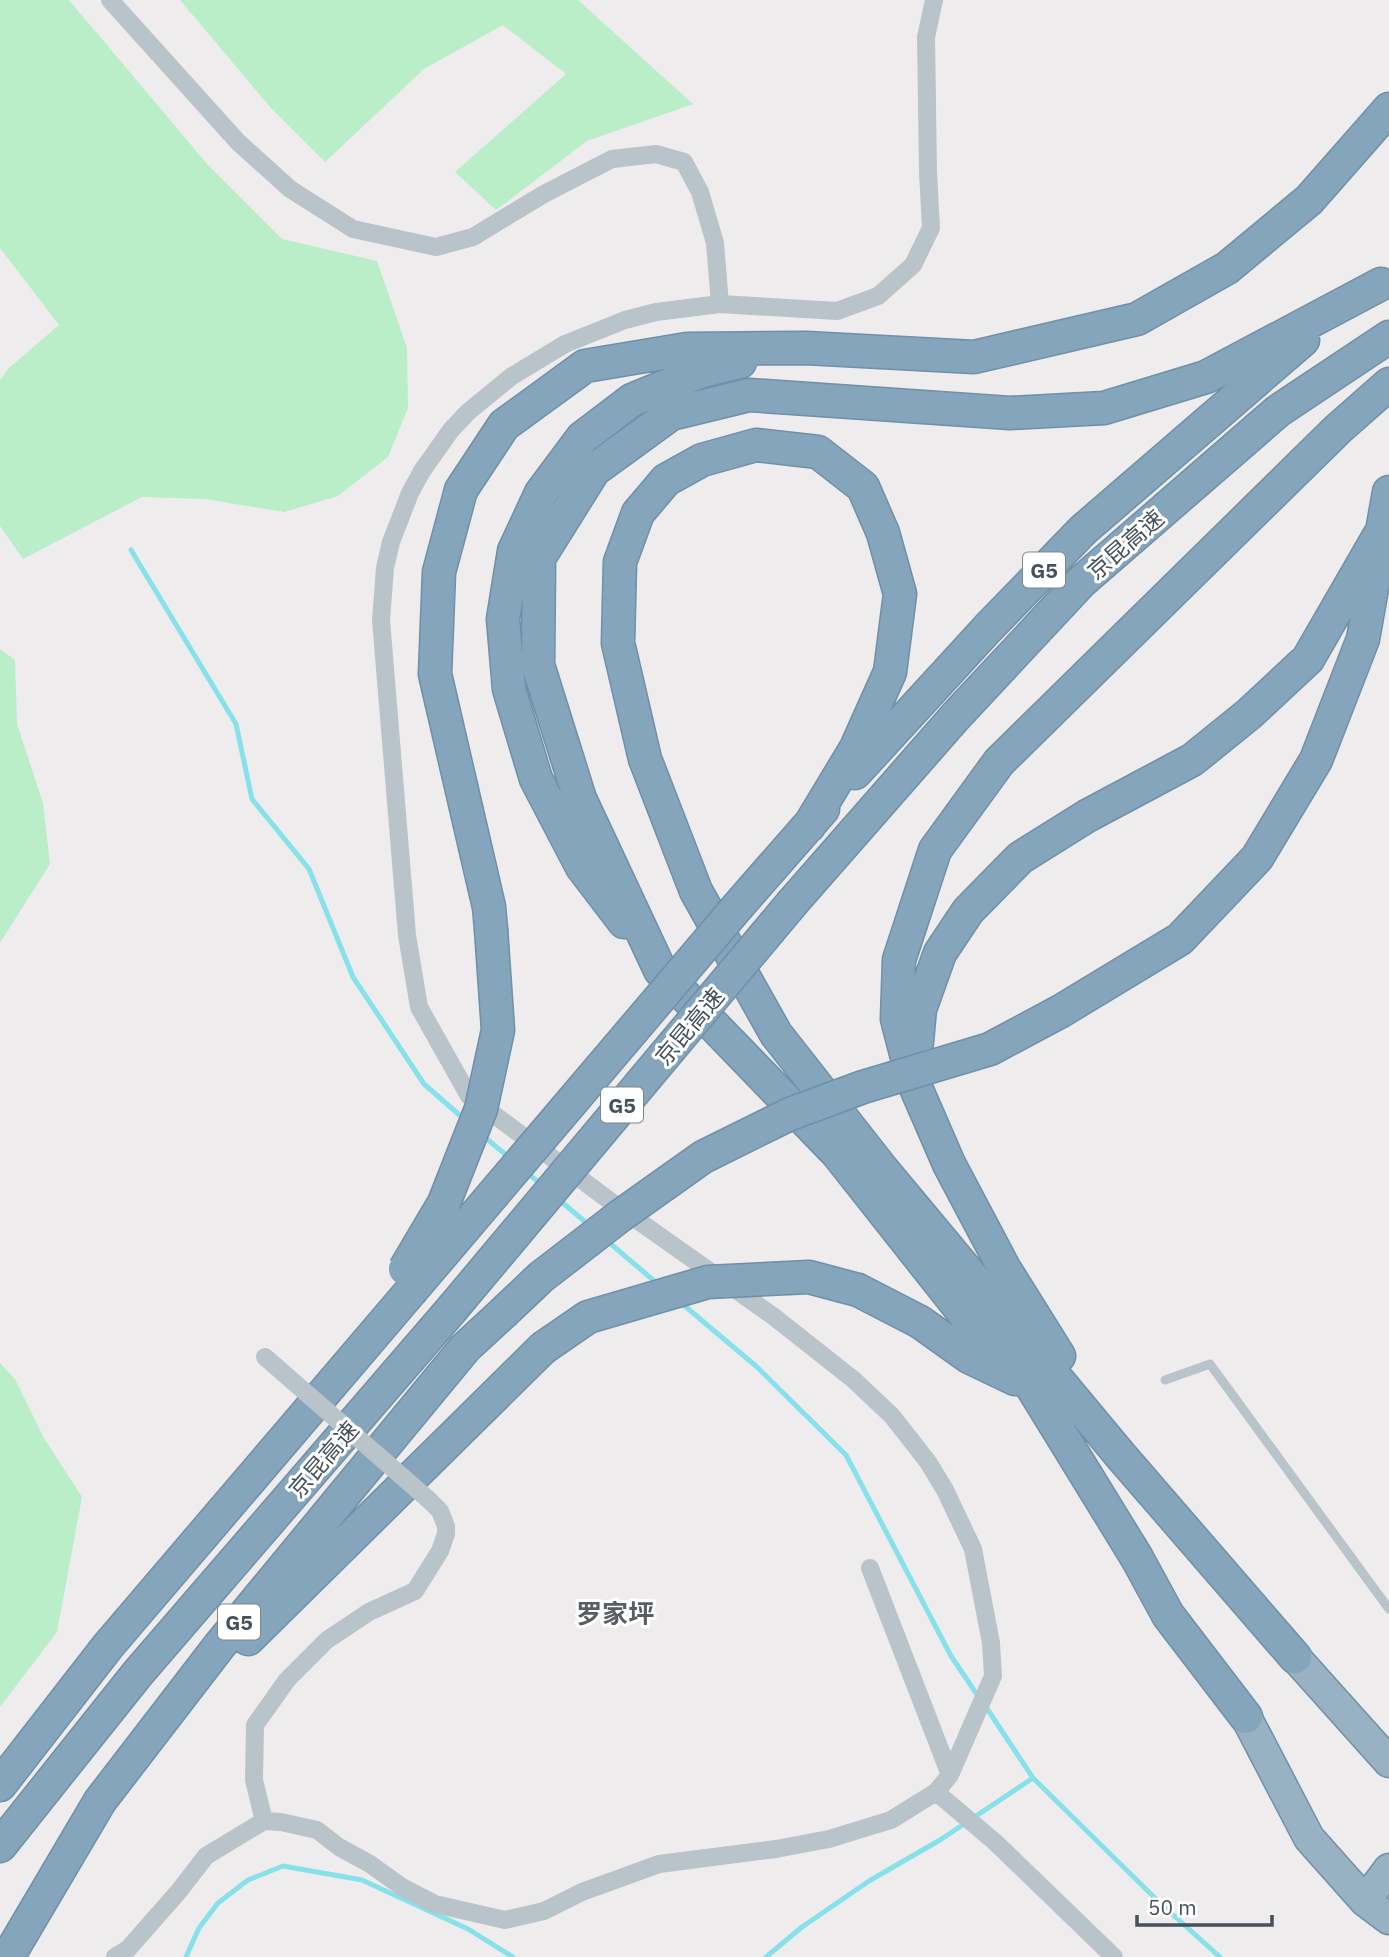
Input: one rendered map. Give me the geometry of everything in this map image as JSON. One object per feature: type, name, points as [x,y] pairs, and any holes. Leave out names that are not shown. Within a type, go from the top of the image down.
[{"type":"highway","points":[[408,1280],[444,1203],[481,1110],[498,1030],[489,907],[435,674],[439,572],[461,490],[504,425],[585,366],[687,349],[806,348],[974,357],[1137,318],[1227,268],[1309,200],[1389,109]]},
{"type":"highway","points":[[660,970],[580,799],[538,665],[539,558],[594,470],[671,414],[749,395],[1010,413],[1104,408],[1206,377],[1385,281]]},
{"type":"highway","name":"京昆高速","points":[[0,1785],[108,1646],[352,1360],[408,1280],[897,726],[1083,530],[1314,331],[1385,281]]},
{"type":"highway","name":"京昆高速","points":[[0,1846],[138,1673],[452,1309],[793,902],[956,716],[1081,582],[1278,411],[1389,337]]},
{"type":"highway","points":[[806,348],[702,371],[632,400],[582,438],[541,493],[514,551],[503,619],[509,689],[537,779],[582,867],[660,970],[837,1153],[978,1331],[1032,1387],[1137,1558],[1168,1615],[1246,1717],[1308,1838],[1365,1901],[1389,1919]]},
{"type":"highway","points":[[1121,1456],[1004,1268],[949,1164],[913,1081],[897,1018],[899,960],[935,850],[999,762],[1338,429],[1389,384]]},
{"type":"highway","points":[[809,826],[856,748],[890,671],[900,594],[883,533],[863,487],[818,452],[756,445],[702,460],[666,480],[638,513],[620,562],[618,643],[645,760],[696,891],[776,1034],[882,1169],[1121,1456],[1389,1762]]},
{"type":"highway","points":[[913,1081],[920,1009],[940,953],[968,911],[1020,858],[1087,816],[1192,760],[1249,714],[1308,659],[1383,529],[1389,492]]},
{"type":"highway","name":"G5","points":[[8,1957],[100,1801],[220,1644],[465,1348],[541,1277],[703,1157],[790,1114],[863,1087],[990,1049],[1062,1011],[1181,939],[1257,858],[1315,760],[1363,639],[1383,529]]},
{"type":"highway","points":[[152,1734],[542,1348],[588,1317],[708,1282],[809,1277],[858,1290],[920,1322],[969,1357],[1032,1387]]},
{"type":"highway","points":[[1365,1901],[1389,1869]]},
{"type":"street","points":[[110,0],[238,142],[290,189],[353,229],[436,247],[473,237],[544,194],[612,159],[656,154],[684,162],[700,192],[715,243],[720,304]]},
{"type":"street","points":[[115,1957],[128,1949],[206,1856],[264,1821],[317,1830],[402,1887],[435,1904],[505,1920],[544,1911],[582,1892],[659,1864],[776,1849],[891,1820],[936,1792],[950,1775],[993,1676],[991,1643],[972,1549],[945,1490],[909,1437],[854,1380],[773,1316],[469,1097],[419,1007],[407,936],[381,620],[385,568],[399,517],[422,471],[451,430],[487,396],[521,370],[565,344],[625,320],[667,310],[720,304],[837,311],[878,296],[913,265],[931,228],[926,37],[934,0]]},
{"type":"street","points":[[264,1821],[254,1780],[255,1725],[287,1679],[327,1640],[369,1612],[415,1591],[440,1551],[446,1534],[444,1518],[436,1505],[265,1357]]},
{"type":"street","points":[[870,1568],[950,1775]]},
{"type":"street","points":[[936,1792],[996,1843],[1114,1957]]},
{"type":"lane","points":[[1165,1380],[1210,1364],[1389,1609]]},
{"type":"green space","points":[[0,0],[69,0],[208,165],[282,239],[377,261],[407,348],[408,408],[388,457],[338,496],[284,512],[205,499],[142,497],[23,559],[0,526],[0,380],[9,368],[59,325],[0,248]]},
{"type":"green space","points":[[180,0],[578,0],[693,104],[587,141],[496,210],[455,172],[566,74],[503,25],[424,69],[325,162],[270,107]]},
{"type":"green space","points":[[0,649],[15,660],[17,724],[43,803],[50,864],[0,943]]},
{"type":"green space","points":[[0,1363],[15,1379],[44,1438],[82,1497],[57,1632],[0,1707]]},
{"type":"waterway","points":[[131,550],[236,724],[252,799],[309,869],[353,977],[424,1084],[464,1119]]},
{"type":"waterway","points":[[482,1135],[510,1158]]},
{"type":"waterway","points":[[525,1171],[542,1185]]},
{"type":"waterway","points":[[557,1198],[590,1226]]},
{"type":"waterway","points":[[605,1239],[659,1285]]},
{"type":"waterway","points":[[680,1302],[757,1367],[846,1455],[951,1656],[978,1696]]},
{"type":"waterway","points":[[984,1704],[1033,1778],[1161,1904],[1220,1957]]},
{"type":"waterway","points":[[766,1957],[802,1927],[869,1881],[940,1840],[1033,1778]]},
{"type":"waterway","points":[[186,1957],[199,1928],[218,1903],[248,1880],[283,1866],[362,1880],[468,1929],[513,1957]]},
{"type":"district","name":"罗家坪","points":[[615,1613]]}]
